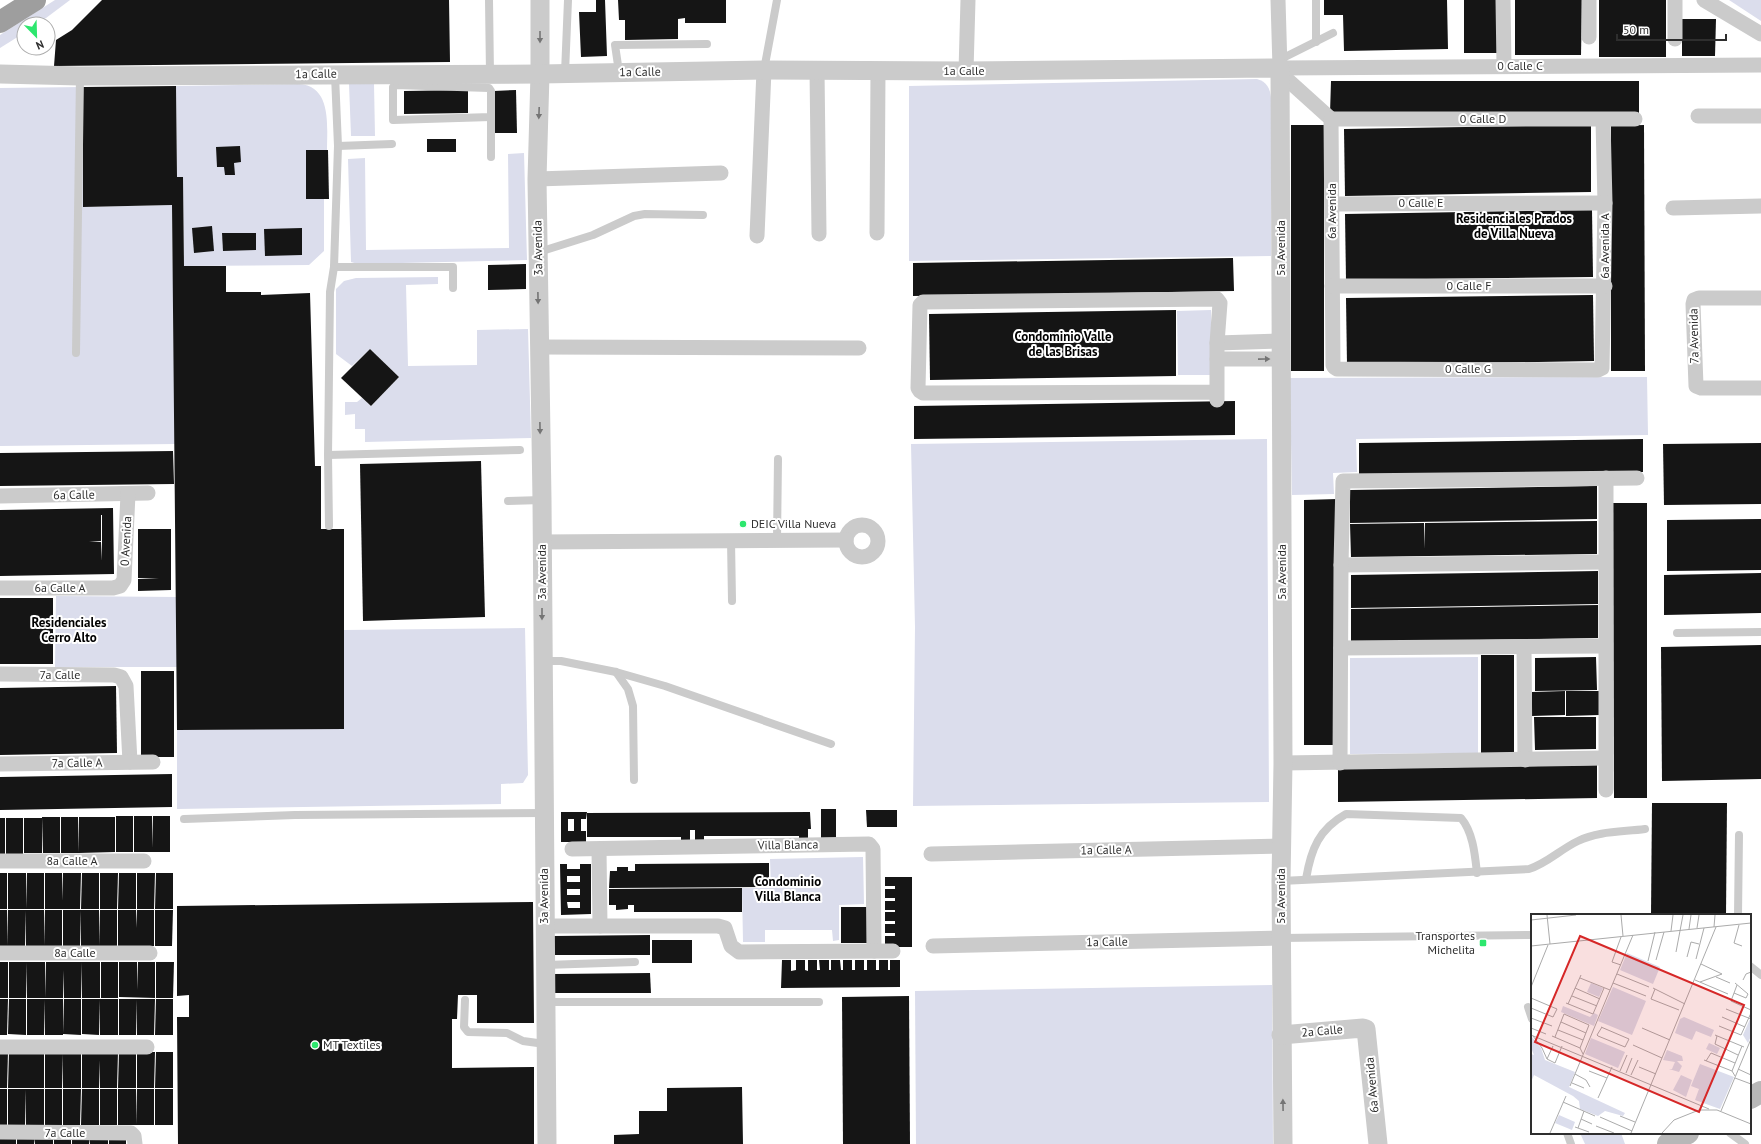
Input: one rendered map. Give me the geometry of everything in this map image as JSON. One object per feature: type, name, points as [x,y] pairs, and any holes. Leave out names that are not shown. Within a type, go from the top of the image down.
[{"type":"highway","points":[[0,22],[35,0]]},
{"type":"main road","points":[[1751,1097],[1761,1092]]},
{"type":"main road","points":[[1668,1144],[1686,1134]]},
{"type":"street","name":"3a Avenida","points":[[540,0],[540,74],[537,179],[542,500],[544,965],[547,1144]]},
{"type":"street","points":[[966,71],[968,0]]},
{"type":"street","name":"5a Avenida","points":[[1278,0],[1280,67],[1283,763],[1281,846],[1281,1035],[1284,1144]]},
{"type":"street","points":[[1503,0],[1504,66]]},
{"type":"street","points":[[1588,37],[1589,0]]},
{"type":"street","points":[[1675,0],[1675,39]]},
{"type":"street","points":[[1704,0],[1761,34]]},
{"type":"street","name":"0 Calle C","points":[[1280,67],[1761,65]]},
{"type":"street","name":"1a Calle","points":[[0,74],[80,76],[540,74],[764,70],[966,71],[1280,67]]},
{"type":"street","points":[[1280,67],[1331,119]]},
{"type":"street","points":[[757,236],[764,70]]},
{"type":"street","points":[[817,70],[819,234]]},
{"type":"street","points":[[877,233],[878,70]]},
{"type":"street","points":[[1698,116],[1761,116]]},
{"type":"street","name":"0 Calle D","points":[[1331,119],[1635,119]]},
{"type":"street","name":"6a Avenida","points":[[1331,119],[1333,204],[1333,365],[1337,368]]},
{"type":"street","name":"6a Avenida A","points":[[1598,370],[1602,368],[1604,364],[1605,203],[1602,120]]},
{"type":"street","points":[[537,179],[721,173]]},
{"type":"street","name":"0 Calle E","points":[[1333,204],[1605,203]]},
{"type":"street","points":[[1673,208],[1761,206]]},
{"type":"street","name":"0 Calle F","points":[[1332,286],[1605,286]]},
{"type":"street","name":"7a Avenida","points":[[1761,298],[1699,298],[1694,300],[1693,304],[1694,379],[1696,386],[1701,388],[1761,388]]},
{"type":"street","points":[[1217,299],[1220,303],[1217,359],[1217,396],[923,393],[918,388],[920,306],[922,302],[1217,299]]},
{"type":"street","points":[[1217,343],[1281,350]]},
{"type":"street","points":[[539,347],[859,348]]},
{"type":"street","points":[[1217,359],[1281,350]]},
{"type":"street","name":"0 Calle G","points":[[1337,368],[1598,370]]},
{"type":"street","points":[[1606,478],[1606,790]]},
{"type":"street","points":[[1340,763],[1342,483],[1346,480],[1637,478]]},
{"type":"street","name":"6a Calle","points":[[0,496],[148,493]]},
{"type":"street","name":"0 Avenida","points":[[120,586],[124,580],[128,494]]},
{"type":"street","points":[[541,542],[846,540]]},
{"type":"street","points":[[1341,565],[1605,562]]},
{"type":"street","name":"6a Calle A","points":[[0,588],[112,588],[120,586]]},
{"type":"street","points":[[1524,646],[1525,760]]},
{"type":"street","points":[[1341,648],[1605,646]]},
{"type":"street","name":"7a Calle","points":[[0,674],[114,675],[121,677],[126,686],[130,762]]},
{"type":"street","points":[[1283,763],[1605,758]]},
{"type":"street","name":"7a Calle A","points":[[0,764],[153,762]]},
{"type":"street","name":"Villa Blanca","points":[[572,849],[869,844],[873,850],[874,951]]},
{"type":"street","name":"1a Calle A","points":[[931,854],[1281,846]]},
{"type":"street","points":[[599,849],[600,926]]},
{"type":"street","name":"8a Calle A","points":[[0,861],[144,862]]},
{"type":"street","points":[[544,926],[720,926],[726,930],[732,947],[740,952],[893,951]]},
{"type":"street","name":"1a Calle","points":[[933,946],[1281,938]]},
{"type":"street","name":"8a Calle","points":[[0,953],[150,953]]},
{"type":"street","name":"6a Avenida","points":[[1363,1028],[1368,1033],[1378,1144]]},
{"type":"street","name":"2a Calle","points":[[1281,1035],[1363,1028]]},
{"type":"street","points":[[0,1047],[147,1047]]},
{"type":"street","name":"7a Calle","points":[[0,1132],[133,1139]]},
{"type":"lane","points":[[489,0],[490,74]]},
{"type":"lane","points":[[565,73],[568,0]]},
{"type":"lane","points":[[764,70],[777,0]]},
{"type":"lane","points":[[1316,0],[1316,42]]},
{"type":"lane","points":[[1280,67],[1316,42],[1333,33]]},
{"type":"lane","points":[[619,72],[615,45],[707,44]]},
{"type":"lane","points":[[329,526],[328,455],[330,292],[334,267],[338,146],[335,74]]},
{"type":"lane","points":[[76,354],[80,76]]},
{"type":"lane","points":[[491,117],[393,120],[393,87],[395,85],[489,88],[491,91],[491,117],[491,157]]},
{"type":"lane","points":[[338,146],[392,144]]},
{"type":"lane","points":[[538,252],[593,235],[634,216],[645,214],[703,215]]},
{"type":"lane","points":[[334,267],[453,268],[453,288]]},
{"type":"lane","points":[[328,455],[520,450]]},
{"type":"lane","points":[[777,540],[778,459]]},
{"type":"lane","points":[[508,501],[542,500]]},
{"type":"lane","points":[[731,540],[732,601]]},
{"type":"lane","points":[[1678,633],[1761,632]]},
{"type":"lane","points":[[542,661],[561,661],[616,672],[666,686],[787,730],[831,744]]},
{"type":"lane","points":[[616,672],[628,689],[633,706],[634,780]]},
{"type":"lane","points":[[184,819],[295,815],[544,813]]},
{"type":"lane","points":[[1306,879],[1313,847],[1334,821],[1346,814],[1461,818],[1467,825],[1474,850],[1477,873]]},
{"type":"lane","points":[[1281,881],[1306,879],[1357,879],[1529,870],[1566,848],[1590,836],[1645,829]]},
{"type":"lane","points":[[1738,914],[1739,835]]},
{"type":"lane","points":[[1281,938],[1531,935]]},
{"type":"lane","points":[[544,965],[636,962]]},
{"type":"lane","points":[[1751,967],[1761,975]]},
{"type":"lane","points":[[465,1000],[464,1027],[468,1032],[507,1033],[523,1041],[545,1044]]},
{"type":"lane","points":[[545,1002],[819,1002]]},
{"type":"lane","points":[[1528,1007],[1531,1016]]},
{"type":"lane","points":[[1567,1134],[1570,1144]]},
{"type":"lane","points":[[1731,1134],[1744,1144]]},
{"type":"shaded area","points":[[55,0],[70,0],[49,16],[30,16]]},
{"type":"shaded area","points":[[1729,0],[1761,0],[1761,21]]},
{"type":"shaded area","points":[[16,25],[16,38],[0,48],[0,35]]},
{"type":"shaded area","points":[[1257,79],[1267,86],[1270,91],[1271,98],[1271,256],[909,261],[909,86]]},
{"type":"shaded area","points":[[299,84],[310,86],[317,92],[322,99],[327,119],[327,150],[306,151],[306,198],[324,198],[324,251],[309,265],[184,266],[183,177],[177,177],[176,86]]},
{"type":"shaded area","points":[[349,84],[374,84],[375,136],[351,136]]},
{"type":"shaded area","points":[[83,87],[83,207],[172,205],[175,444],[0,446],[0,88]]},
{"type":"shaded area","points":[[524,153],[527,260],[358,264],[351,262],[348,159],[365,158],[366,250],[509,248],[508,154]]},
{"type":"shaded area","points":[[438,277],[438,284],[406,285],[408,366],[477,365],[477,330],[528,329],[531,438],[365,442],[365,429],[355,429],[355,414],[345,415],[345,402],[357,402],[362,398],[371,406],[399,377],[370,349],[352,366],[336,354],[336,289],[344,281],[356,278]]},
{"type":"shaded area","points":[[1211,310],[1211,375],[1178,375],[1177,311]]},
{"type":"shaded area","points":[[1647,377],[1648,435],[1356,439],[1357,472],[1333,473],[1334,494],[1292,495],[1288,378]]},
{"type":"shaded area","points":[[1267,439],[1269,802],[913,806],[915,627],[911,444]]},
{"type":"shaded area","points":[[56,596],[177,597],[177,667],[55,667]]},
{"type":"shaded area","points":[[525,628],[528,775],[523,783],[501,784],[501,804],[177,809],[177,730],[344,728],[344,630]]},
{"type":"shaded area","points":[[1478,657],[1478,753],[1350,754],[1350,658]]},
{"type":"shaded area","points":[[863,857],[864,904],[839,905],[839,940],[833,941],[832,930],[765,930],[765,942],[743,942],[742,888],[771,888],[770,859]]},
{"type":"shaded area","points":[[1272,985],[1273,1144],[916,1144],[915,991]]},
{"type":"shaded area","points":[[1580,1134],[1621,1134],[1625,1144],[1585,1144]]},
{"type":"building","points":[[102,0],[449,0],[450,62],[54,66],[55,56],[56,56],[56,40],[72,30]]},
{"type":"building","points":[[596,0],[605,0],[607,56],[581,57],[579,12],[596,12]]},
{"type":"building","points":[[618,0],[726,0],[726,23],[685,23],[685,18],[678,19],[678,39],[625,40],[625,20],[619,20]]},
{"type":"building","points":[[1324,0],[1447,0],[1448,49],[1344,51],[1343,15],[1324,15]]},
{"type":"building","points":[[1464,0],[1497,0],[1497,53],[1464,53]]},
{"type":"building","points":[[1515,0],[1582,0],[1581,55],[1515,55]]},
{"type":"building","points":[[1599,0],[1666,0],[1666,57],[1599,57]]},
{"type":"building","points":[[1682,19],[1716,19],[1715,56],[1682,56]]},
{"type":"building","points":[[1331,81],[1639,81],[1639,114],[1330,114]]},
{"type":"building","points":[[176,86],[177,177],[183,177],[184,266],[226,266],[226,292],[261,292],[261,295],[310,293],[315,466],[321,466],[321,529],[344,529],[344,729],[177,730],[172,205],[83,207],[83,87]]},
{"type":"building","points":[[468,90],[468,113],[404,114],[404,91]]},
{"type":"building","points":[[516,90],[517,133],[495,133],[494,91]]},
{"type":"building","points":[[1291,125],[1324,125],[1324,371],[1291,371]]},
{"type":"building","points":[[1591,125],[1591,192],[1345,196],[1344,129]]},
{"type":"building","points":[[1644,125],[1645,371],[1611,371],[1611,126]]},
{"type":"building","points":[[427,139],[456,139],[456,152],[427,152]]},
{"type":"building","points":[[240,146],[241,162],[234,163],[235,175],[225,175],[224,167],[217,167],[216,147]]},
{"type":"building","points":[[306,150],[328,150],[329,199],[306,199]]},
{"type":"building","points":[[1592,210],[1593,277],[1346,280],[1345,214]]},
{"type":"building","points":[[212,226],[214,251],[194,253],[192,228]]},
{"type":"building","points":[[302,228],[302,255],[265,256],[264,229]]},
{"type":"building","points":[[222,233],[256,233],[256,250],[223,251]]},
{"type":"building","points":[[1233,258],[1234,291],[913,296],[913,263]]},
{"type":"building","points":[[526,264],[526,289],[488,290],[488,265]]},
{"type":"building","points":[[1593,295],[1594,361],[1347,365],[1346,298]]},
{"type":"building","points":[[1176,310],[1176,376],[930,380],[929,314]]},
{"type":"building","points":[[370,349],[399,377],[371,406],[341,378]]},
{"type":"building","points":[[1235,401],[1235,435],[914,439],[914,406]]},
{"type":"building","points":[[1643,439],[1643,472],[1359,476],[1359,443]]},
{"type":"building","points":[[1761,443],[1761,504],[1664,505],[1663,444]]},
{"type":"building","points":[[173,451],[174,484],[0,486],[0,453]]},
{"type":"building","points":[[481,461],[485,617],[363,621],[360,464]]},
{"type":"building","points":[[1597,486],[1597,519],[1350,523],[1350,490]]},
{"type":"building","points":[[1337,499],[1337,745],[1304,745],[1304,500]]},
{"type":"building","points":[[1613,503],[1647,503],[1647,798],[1614,798]]},
{"type":"building","points":[[113,508],[114,574],[0,576],[0,510]],"holes":[[[102,515],[102,561],[101,542],[89,542],[101,541]]]},
{"type":"building","points":[[1761,519],[1761,570],[1667,571],[1667,520]]},
{"type":"building","points":[[1597,521],[1597,554],[1351,557],[1350,524],[1424,523],[1425,549],[1425,523]]},
{"type":"building","points":[[138,529],[171,529],[171,590],[138,591],[138,579],[159,578],[138,578]]},
{"type":"building","points":[[1598,571],[1598,604],[1351,608],[1351,575]]},
{"type":"building","points":[[1761,573],[1761,613],[1664,615],[1664,575]]},
{"type":"building","points":[[0,598],[53,598],[53,664],[0,664]]},
{"type":"building","points":[[1598,605],[1598,638],[1351,642],[1351,609]]},
{"type":"building","points":[[1761,645],[1761,779],[1662,781],[1661,647]]},
{"type":"building","points":[[1481,655],[1514,655],[1514,753],[1481,753]]},
{"type":"building","points":[[1596,657],[1597,690],[1535,691],[1535,658]]},
{"type":"building","points":[[141,671],[174,671],[174,757],[141,757]]},
{"type":"building","points":[[116,686],[117,753],[0,755],[0,688]]},
{"type":"building","points":[[1565,691],[1565,715],[1532,716],[1532,692]]},
{"type":"building","points":[[1566,691],[1599,691],[1599,715],[1566,716]]},
{"type":"building","points":[[1534,717],[1596,717],[1596,749],[1535,750]]},
{"type":"building","points":[[1597,765],[1597,798],[1338,802],[1338,769]]},
{"type":"building","points":[[172,774],[172,807],[0,810],[0,777]]},
{"type":"building","points":[[1652,803],[1727,803],[1726,914],[1651,914]]},
{"type":"building","points":[[821,809],[836,809],[836,838],[821,838]]},
{"type":"building","points":[[866,810],[897,810],[897,827],[867,827]]},
{"type":"building","points":[[561,812],[587,812],[586,819],[581,819],[581,831],[586,831],[586,842],[561,842]],"holes":[[[568,819],[574,819],[574,831],[568,831]]]},
{"type":"building","points":[[810,812],[811,829],[808,829],[808,839],[799,839],[799,836],[704,836],[704,840],[695,840],[695,830],[690,830],[690,840],[681,840],[681,837],[587,837],[587,813]]},
{"type":"building","points":[[116,816],[133,816],[133,852],[116,852]]},
{"type":"building","points":[[134,816],[152,816],[153,848],[153,816],[170,816],[170,852],[134,852]]},
{"type":"building","points":[[42,817],[60,817],[60,853],[43,853]]},
{"type":"building","points":[[61,817],[78,817],[79,853],[61,853]]},
{"type":"building","points":[[79,817],[115,817],[115,852],[79,853]]},
{"type":"building","points":[[0,818],[5,818],[5,854],[0,854]]},
{"type":"building","points":[[6,818],[23,818],[23,854],[6,854]]},
{"type":"building","points":[[24,818],[42,818],[42,853],[24,853]]},
{"type":"building","points":[[769,863],[769,887],[609,888],[610,871],[617,871],[617,867],[628,867],[628,871],[635,871],[635,864]]},
{"type":"building","points":[[560,864],[567,864],[567,869],[580,869],[580,864],[591,864],[591,914],[561,915]],"holes":[[[567,876],[580,876],[580,882],[567,882]],[[567,889],[580,889],[580,895],[567,895]],[[567,902],[580,902],[580,908],[568,908]]]},
{"type":"building","points":[[0,873],[7,873],[7,909],[0,909]]},
{"type":"building","points":[[8,873],[26,873],[26,909],[8,909]]},
{"type":"building","points":[[27,873],[44,873],[44,909],[26,909]]},
{"type":"building","points":[[45,873],[62,873],[63,901],[63,873],[81,873],[80,909],[45,909]]},
{"type":"building","points":[[82,873],[99,873],[99,909],[81,909]]},
{"type":"building","points":[[100,873],[118,873],[117,909],[100,909]]},
{"type":"building","points":[[119,873],[136,873],[136,909],[118,909]]},
{"type":"building","points":[[137,873],[155,873],[154,909],[137,909]]},
{"type":"building","points":[[156,873],[173,873],[173,909],[155,909]]},
{"type":"building","points":[[885,877],[912,877],[912,947],[895,947],[885,945],[885,936],[895,936],[895,933],[885,933],[885,924],[895,924],[895,921],[885,921],[885,912],[895,912],[895,910],[885,910],[885,901],[895,901],[895,898],[885,898],[885,889],[895,889],[895,886],[885,886]]},
{"type":"building","points":[[742,888],[742,912],[634,912],[634,905],[628,905],[628,909],[616,910],[616,905],[609,905],[609,889]]},
{"type":"building","name":"MT Textiles","points":[[533,902],[534,1023],[477,1023],[477,995],[458,995],[457,1019],[452,1019],[452,1068],[534,1067],[534,1144],[178,1144],[177,1017],[189,1017],[189,995],[177,996],[177,906]]},
{"type":"building","points":[[841,907],[867,907],[867,943],[841,943]]},
{"type":"building","points":[[0,910],[7,910],[7,946],[0,946]]},
{"type":"building","points":[[8,910],[26,910],[25,946],[7,946]]},
{"type":"building","points":[[26,910],[44,910],[44,946],[26,946]]},
{"type":"building","points":[[45,910],[62,910],[62,946],[44,946]]},
{"type":"building","points":[[63,910],[81,910],[80,946],[63,946]]},
{"type":"building","points":[[81,910],[99,910],[99,946],[81,946]]},
{"type":"building","points":[[100,910],[117,910],[117,946],[99,946]]},
{"type":"building","points":[[118,910],[136,910],[136,928],[137,910],[154,910],[154,946],[118,946]]},
{"type":"building","points":[[155,910],[173,910],[172,946],[155,946]]},
{"type":"building","points":[[650,935],[650,955],[554,955],[554,936]]},
{"type":"building","points":[[652,940],[692,940],[692,963],[652,963]]},
{"type":"building","points":[[782,960],[791,960],[791,971],[796,970],[796,960],[805,960],[805,970],[808,971],[808,960],[817,960],[817,970],[820,970],[819,960],[829,960],[829,970],[831,970],[831,960],[840,960],[841,970],[843,970],[843,960],[852,960],[852,970],[855,970],[855,960],[864,960],[864,970],[867,970],[867,960],[876,960],[876,970],[879,970],[879,960],[888,960],[888,970],[890,970],[890,960],[900,960],[900,987],[781,988]]},
{"type":"building","points":[[0,962],[8,962],[8,998],[0,998]]},
{"type":"building","points":[[9,962],[27,962],[26,998],[9,998]]},
{"type":"building","points":[[27,962],[45,962],[45,998],[27,998]]},
{"type":"building","points":[[46,962],[82,962],[81,998],[64,998],[63,970],[63,998],[45,998]]},
{"type":"building","points":[[82,962],[100,962],[100,998],[82,998]]},
{"type":"building","points":[[101,962],[118,962],[118,998],[101,998]]},
{"type":"building","points":[[119,962],[137,962],[137,990],[138,962],[155,962],[155,998],[119,997]]},
{"type":"building","points":[[156,962],[174,962],[173,998],[156,998]]},
{"type":"building","points":[[650,973],[651,993],[555,993],[555,974]]},
{"type":"building","points":[[909,996],[910,1144],[843,1144],[842,997]]},
{"type":"building","points":[[0,999],[8,999],[7,1035],[0,1035]]},
{"type":"building","points":[[9,999],[26,999],[26,1035],[8,1034]]},
{"type":"building","points":[[27,999],[45,999],[44,1035],[27,1035]]},
{"type":"building","points":[[45,999],[63,999],[63,1035],[45,1035]]},
{"type":"building","points":[[64,999],[81,999],[81,1035],[63,1034]]},
{"type":"building","points":[[82,999],[100,999],[99,1035],[82,1034]]},
{"type":"building","points":[[100,999],[118,999],[118,1035],[100,1035]]},
{"type":"building","points":[[119,999],[137,999],[136,1035],[119,1035]]},
{"type":"building","points":[[137,999],[155,999],[154,1035],[137,1035]]},
{"type":"building","points":[[156,999],[173,999],[173,1035],[155,1035]]},
{"type":"building","points":[[0,1052],[8,1052],[7,1088],[0,1088]]},
{"type":"building","points":[[9,1052],[44,1052],[44,1088],[8,1088]]},
{"type":"building","points":[[45,1052],[63,1053],[62,1088],[45,1088]]},
{"type":"building","points":[[63,1052],[81,1052],[81,1088],[63,1088]]},
{"type":"building","points":[[82,1052],[118,1052],[117,1088],[100,1088],[100,1060],[99,1088],[82,1088]]},
{"type":"building","points":[[119,1052],[136,1052],[136,1088],[118,1088]]},
{"type":"building","points":[[137,1052],[155,1052],[154,1088],[137,1088]]},
{"type":"building","points":[[156,1052],[173,1052],[173,1088],[155,1088]]},
{"type":"building","points":[[742,1087],[743,1144],[614,1144],[614,1135],[639,1134],[639,1111],[667,1111],[667,1088]]},
{"type":"building","points":[[0,1089],[7,1089],[7,1125],[0,1125]]},
{"type":"building","points":[[8,1089],[26,1089],[25,1125],[8,1125]]},
{"type":"building","points":[[26,1089],[44,1089],[44,1125],[26,1125]]},
{"type":"building","points":[[45,1089],[62,1089],[62,1125],[45,1125]]},
{"type":"building","points":[[63,1089],[81,1089],[80,1125],[63,1125]]},
{"type":"building","points":[[82,1089],[99,1089],[99,1125],[81,1125]]},
{"type":"building","points":[[100,1089],[117,1089],[117,1125],[100,1125]]},
{"type":"building","points":[[118,1089],[136,1089],[136,1125],[118,1125]]},
{"type":"building","points":[[137,1089],[154,1089],[154,1125],[136,1125]]},
{"type":"building","points":[[155,1089],[173,1089],[173,1125],[155,1125]]},
{"type":"building","points":[[0,1138],[16,1138],[16,1144],[0,1144]]},
{"type":"building","points":[[17,1138],[35,1138],[34,1144],[17,1144]]},
{"type":"building","points":[[35,1138],[53,1138],[53,1144],[35,1144]]},
{"type":"building","points":[[54,1138],[71,1138],[71,1144],[54,1144]]},
{"type":"building","points":[[72,1138],[90,1138],[89,1144],[72,1144]]},
{"type":"building","points":[[90,1138],[108,1138],[108,1144],[90,1144]]},
{"type":"building","points":[[109,1138],[126,1138],[126,1144],[109,1144]]},
{"type":"place","name":"DEIC Villa Nueva","points":[[743,524]]},
{"type":"place","name":"Transportes Michelita","points":[[1483,943]]},
{"type":"place","name":"MT Textiles","points":[[315,1045]]},
{"type":"district","name":"Residenciales Prados de Villa Nueva","points":[[1514,226]]},
{"type":"district","name":"Condominio Valle de las Brisas","points":[[1063,344]]},
{"type":"district","name":"Residenciales Cerro Alto","points":[[69,630]]},
{"type":"district","name":"Condominio Villa Blanca","points":[[788,888]]}]
